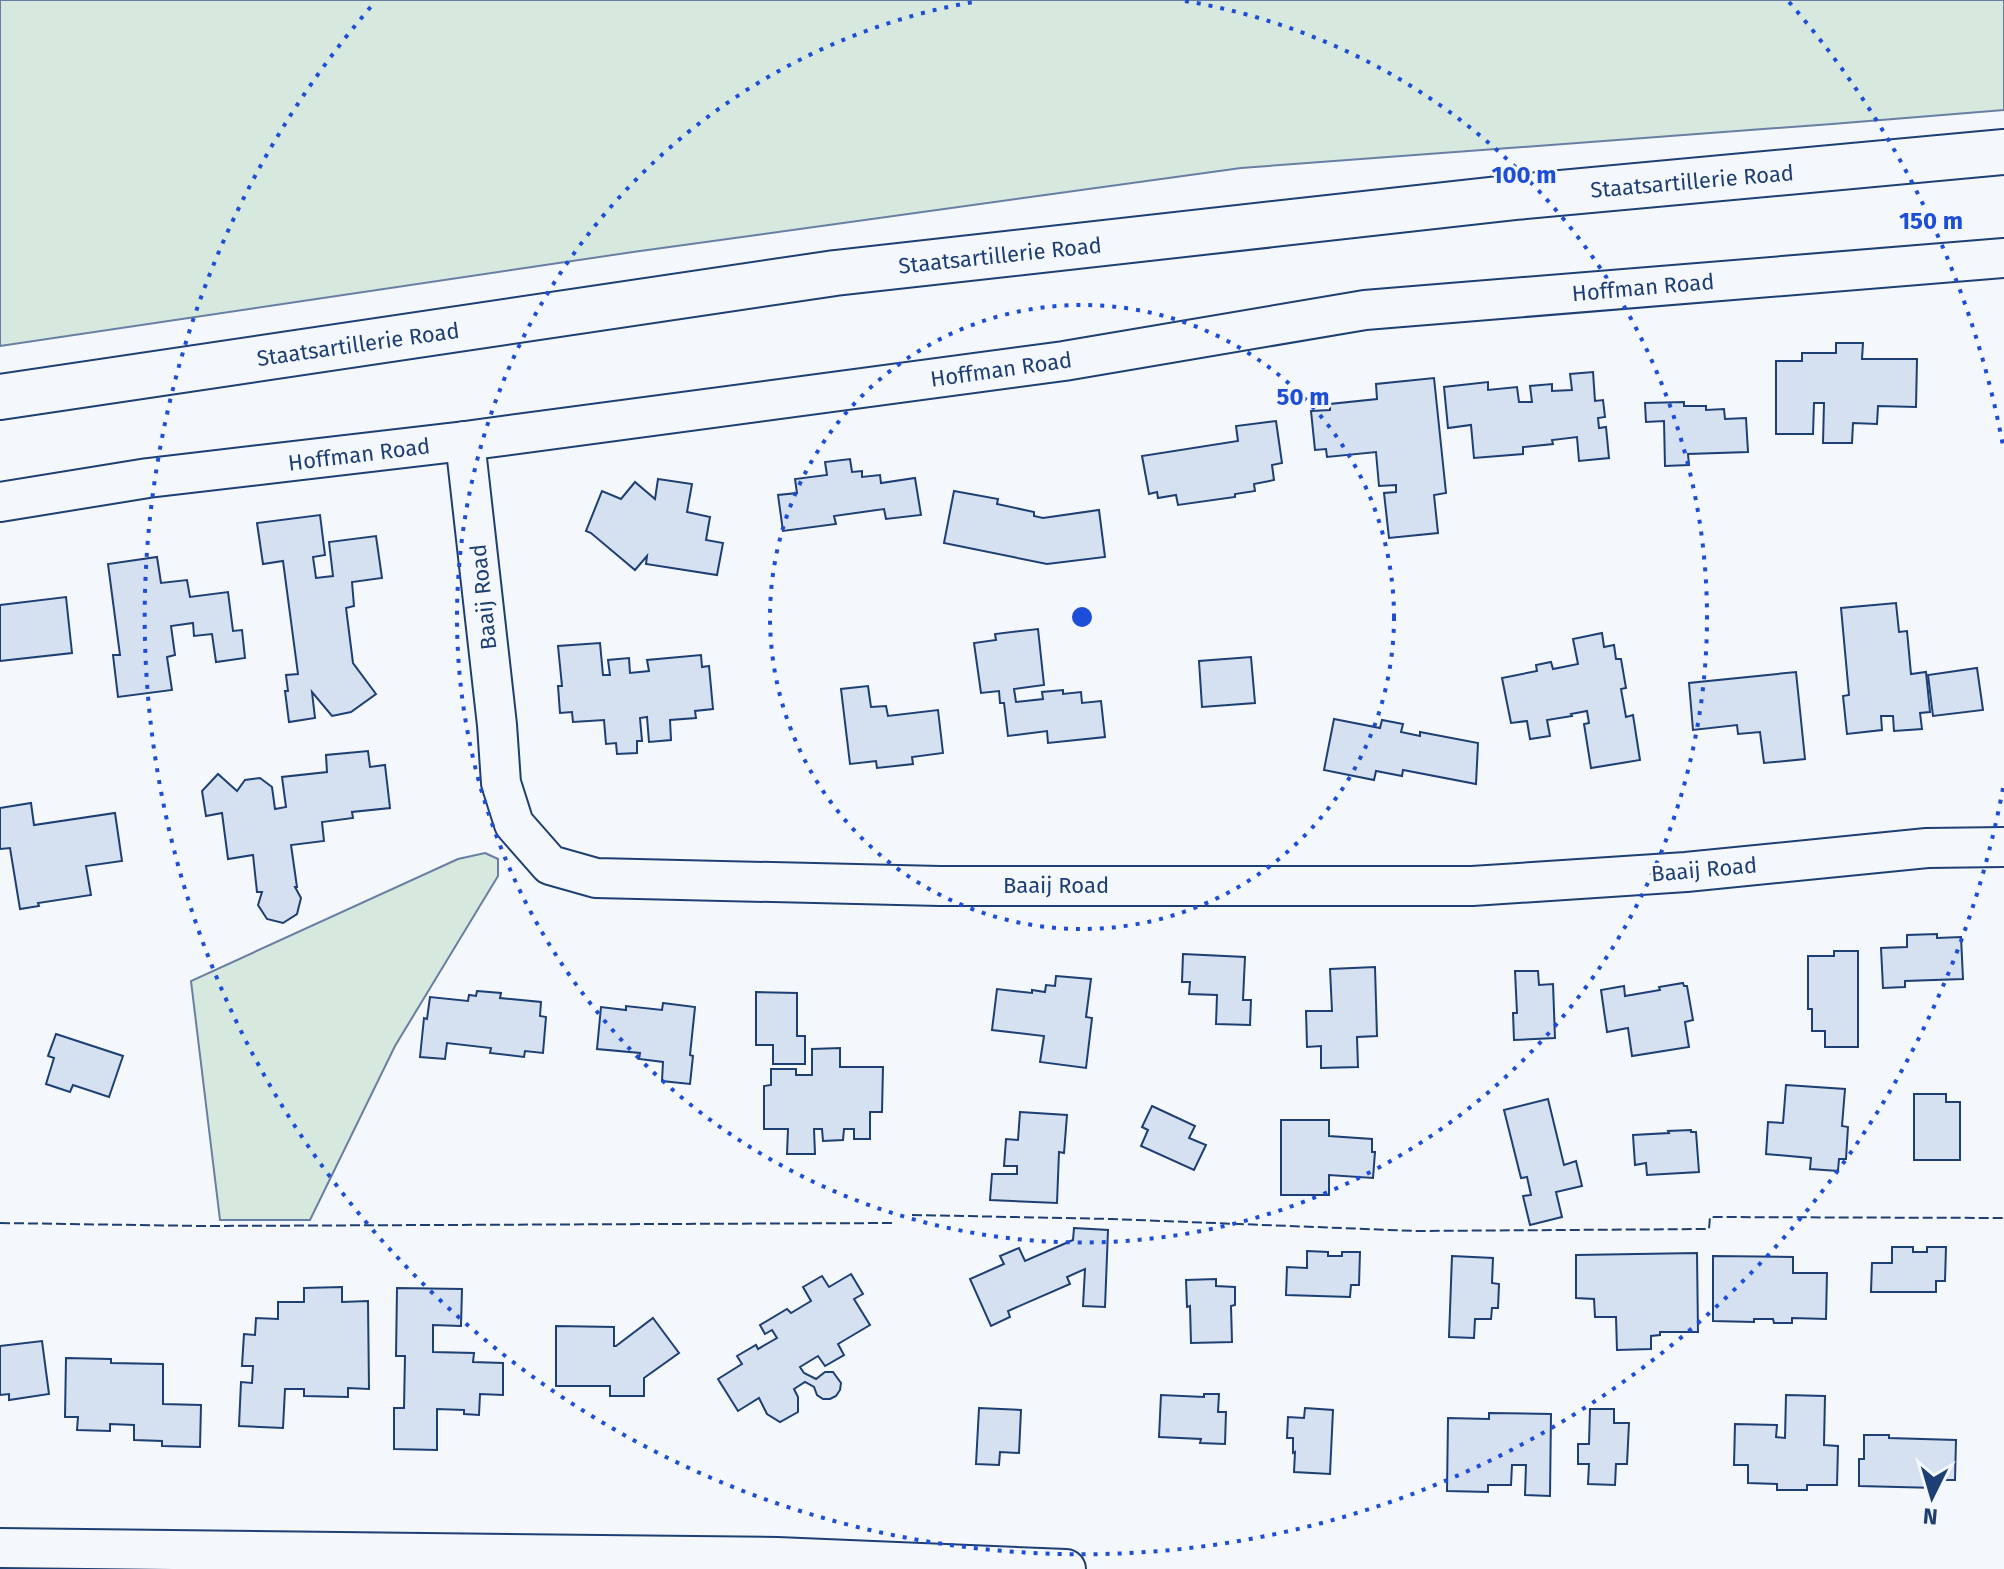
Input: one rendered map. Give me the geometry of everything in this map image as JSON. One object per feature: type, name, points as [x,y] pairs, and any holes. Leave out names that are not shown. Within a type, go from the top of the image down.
[{"type":"street","name":"Staatsartillerie Road","points":[[0,397],[835,273],[1516,197],[2004,152]]},
{"type":"street","name":"Hoffman Road","points":[[0,502],[148,478],[465,441],[1064,361],[1365,310],[2004,258]]},
{"type":"street","name":"Baaij Road","points":[[465,441],[501,783],[514,824],[550,865],[596,878],[940,886],[1472,886],[1686,872],[1927,848],[2004,847]]},
{"type":"street","points":[[0,1548],[1066,1569]]},
{"type":"shaded area","points":[[0,0],[2004,0],[2004,110],[1241,168],[633,252],[0,346]]},
{"type":"shaded area","points":[[485,853],[498,859],[498,876],[395,1046],[310,1220],[220,1220],[191,981],[458,859]]},
{"type":"building","points":[[1836,343],[1863,343],[1862,359],[1917,359],[1916,407],[1878,406],[1877,424],[1853,423],[1852,443],[1823,443],[1824,403],[1814,403],[1813,434],[1776,434],[1776,361],[1802,361],[1802,353],[1836,353]]},
{"type":"building","points":[[1593,372],[1595,401],[1603,400],[1605,417],[1598,418],[1599,428],[1606,427],[1609,458],[1579,461],[1577,437],[1552,440],[1553,444],[1523,447],[1523,454],[1474,458],[1471,425],[1448,428],[1444,387],[1488,382],[1488,390],[1517,387],[1519,402],[1532,402],[1530,386],[1552,384],[1552,391],[1572,390],[1570,374]]},
{"type":"building","points":[[1434,378],[1446,493],[1434,495],[1438,533],[1389,538],[1384,493],[1396,492],[1396,485],[1379,486],[1376,452],[1327,457],[1326,449],[1315,450],[1311,411],[1330,410],[1330,404],[1377,399],[1376,384]]},
{"type":"building","points":[[1684,402],[1684,406],[1706,406],[1706,410],[1724,409],[1725,419],[1746,418],[1748,452],[1688,454],[1689,465],[1665,466],[1664,421],[1646,422],[1645,403]]},
{"type":"building","points":[[1276,421],[1282,463],[1272,465],[1274,480],[1254,484],[1255,491],[1178,505],[1176,495],[1158,498],[1157,492],[1149,494],[1142,456],[1238,441],[1236,426]]},
{"type":"building","points":[[850,459],[852,472],[862,471],[862,477],[880,475],[881,483],[915,478],[921,515],[886,519],[884,509],[834,516],[836,524],[783,531],[778,495],[797,493],[795,479],[827,475],[825,462]]},
{"type":"building","points":[[658,479],[692,484],[687,512],[710,517],[706,540],[723,543],[717,575],[646,564],[647,556],[635,570],[586,531],[602,491],[621,499],[635,482],[655,499]]},
{"type":"building","points":[[954,491],[998,499],[997,504],[1034,512],[1034,516],[1043,518],[1099,510],[1105,557],[1047,564],[944,543]]},
{"type":"building","points":[[320,515],[325,555],[313,557],[316,578],[333,576],[329,542],[376,536],[382,578],[352,582],[354,606],[346,608],[353,663],[376,694],[351,712],[332,716],[312,692],[315,718],[289,722],[286,675],[298,674],[283,561],[263,564],[257,523]]},
{"type":"building","points":[[157,557],[161,583],[187,580],[190,597],[228,592],[233,631],[242,630],[245,658],[216,662],[212,634],[194,636],[193,623],[171,626],[175,655],[167,657],[172,690],[118,697],[113,655],[120,655],[108,564]]},
{"type":"building","points":[[66,597],[72,653],[0,661],[0,605]]},
{"type":"building","points":[[1896,603],[1899,632],[1907,631],[1911,674],[1926,672],[1930,712],[1920,713],[1922,729],[1894,731],[1893,716],[1881,716],[1882,730],[1847,734],[1843,696],[1849,695],[1841,608]]},
{"type":"building","points":[[1038,629],[1044,685],[1014,689],[1016,702],[1043,699],[1042,692],[1081,692],[1082,703],[1101,701],[1105,737],[1048,743],[1047,731],[1008,736],[1004,703],[1000,703],[999,691],[981,693],[974,643],[996,640],[995,634]]},
{"type":"building","points":[[1602,633],[1604,647],[1614,645],[1616,659],[1621,659],[1626,688],[1621,689],[1626,717],[1633,715],[1640,760],[1591,768],[1584,724],[1589,723],[1587,711],[1547,720],[1550,736],[1530,739],[1527,721],[1511,723],[1502,678],[1537,671],[1536,665],[1551,662],[1553,669],[1578,664],[1573,639]]},
{"type":"building","points":[[600,643],[603,675],[610,675],[608,660],[629,658],[630,673],[649,671],[647,660],[701,655],[702,667],[709,666],[713,709],[695,711],[696,718],[670,720],[671,740],[649,742],[647,717],[640,718],[642,741],[637,741],[637,753],[617,754],[616,743],[606,744],[604,720],[573,722],[572,712],[560,713],[558,686],[562,686],[558,646]]},
{"type":"building","points":[[1251,657],[1255,703],[1202,707],[1199,661]]},
{"type":"building","points":[[1977,668],[1983,710],[1933,716],[1928,675]]},
{"type":"building","points":[[1796,672],[1805,759],[1764,763],[1760,732],[1738,734],[1737,725],[1693,730],[1689,683]]},
{"type":"building","points":[[868,686],[871,707],[886,706],[888,716],[938,710],[943,753],[912,757],[913,764],[877,768],[876,761],[850,764],[841,689]]},
{"type":"building","points":[[1334,719],[1380,728],[1382,720],[1403,724],[1401,732],[1420,736],[1420,732],[1478,743],[1476,784],[1403,770],[1402,776],[1376,771],[1374,780],[1324,770]]},
{"type":"building","points":[[368,751],[370,767],[385,765],[390,808],[352,812],[353,818],[322,822],[324,841],[291,845],[295,887],[301,898],[297,914],[283,923],[267,919],[258,905],[262,892],[257,892],[253,855],[228,859],[222,813],[206,816],[202,791],[218,774],[237,791],[245,780],[260,778],[272,787],[275,809],[286,807],[282,777],[327,772],[326,755]]},
{"type":"building","points":[[31,803],[34,825],[115,813],[122,861],[86,866],[91,895],[38,903],[39,906],[20,909],[10,848],[0,849],[0,808]]},
{"type":"building","points":[[1937,934],[1937,938],[1961,937],[1963,979],[1905,981],[1905,987],[1883,988],[1881,948],[1907,947],[1907,935]]},
{"type":"building","points":[[1834,951],[1858,951],[1858,1047],[1825,1047],[1825,1031],[1812,1031],[1812,1009],[1808,1009],[1808,956],[1834,956]]},
{"type":"building","points":[[1183,954],[1245,957],[1243,1000],[1251,1000],[1250,1025],[1216,1024],[1217,995],[1189,994],[1190,982],[1182,982]]},
{"type":"building","points":[[1375,967],[1377,1036],[1357,1037],[1358,1067],[1321,1068],[1321,1046],[1307,1047],[1306,1011],[1332,1011],[1330,969]]},
{"type":"building","points":[[1515,971],[1538,971],[1539,985],[1553,984],[1555,1038],[1514,1040],[1513,1013],[1517,1013]]},
{"type":"building","points":[[1056,976],[1091,979],[1086,1017],[1092,1018],[1086,1068],[1040,1062],[1044,1036],[992,1030],[997,989],[1045,992],[1046,985],[1055,986]]},
{"type":"building","points":[[1683,983],[1687,986],[1693,1020],[1685,1022],[1689,1047],[1632,1056],[1628,1028],[1607,1032],[1601,990],[1624,986],[1625,996]]},
{"type":"building","points":[[477,991],[501,993],[500,998],[541,1002],[540,1016],[546,1017],[543,1053],[525,1051],[524,1057],[490,1053],[491,1048],[447,1043],[445,1059],[420,1057],[424,1018],[427,1019],[430,997],[468,1001],[469,995],[476,996]]},
{"type":"building","points":[[756,992],[797,993],[797,1036],[805,1036],[805,1064],[773,1064],[773,1045],[756,1045]]},
{"type":"building","points":[[663,1003],[695,1007],[690,1084],[662,1081],[663,1062],[639,1059],[640,1053],[597,1049],[601,1007],[662,1010]]},
{"type":"building","points":[[56,1034],[123,1056],[109,1097],[73,1085],[70,1092],[46,1084],[54,1058],[48,1056]]},
{"type":"building","points":[[840,1048],[840,1067],[883,1067],[882,1112],[870,1112],[870,1139],[854,1139],[854,1129],[844,1129],[843,1140],[823,1141],[822,1129],[814,1129],[815,1154],[787,1154],[788,1129],[764,1129],[764,1086],[771,1085],[771,1069],[796,1069],[796,1075],[812,1075],[812,1049]]},
{"type":"building","points":[[1786,1085],[1845,1089],[1842,1126],[1848,1127],[1846,1159],[1839,1159],[1838,1171],[1810,1169],[1811,1158],[1766,1154],[1768,1122],[1783,1123]]},
{"type":"building","points":[[1914,1094],[1946,1094],[1946,1102],[1960,1102],[1960,1160],[1914,1160]]},
{"type":"building","points":[[1548,1099],[1564,1165],[1576,1161],[1582,1186],[1556,1192],[1562,1217],[1530,1225],[1523,1196],[1531,1195],[1527,1177],[1521,1178],[1504,1110]]},
{"type":"building","points":[[1152,1106],[1195,1126],[1189,1138],[1206,1145],[1194,1170],[1141,1146],[1148,1130],[1142,1127]]},
{"type":"building","points":[[1020,1112],[1067,1115],[1064,1153],[1059,1152],[1057,1203],[990,1200],[992,1174],[1017,1174],[1017,1166],[1004,1166],[1006,1139],[1018,1140]]},
{"type":"building","points":[[1281,1120],[1329,1120],[1329,1136],[1372,1139],[1372,1152],[1375,1152],[1373,1178],[1329,1175],[1329,1195],[1281,1195]]},
{"type":"building","points":[[1696,1132],[1699,1172],[1647,1175],[1646,1163],[1635,1165],[1633,1135]]},
{"type":"building","points":[[1074,1228],[1108,1230],[1105,1307],[1083,1306],[1085,1269],[1067,1277],[1070,1284],[1008,1311],[1010,1317],[991,1326],[970,1279],[1004,1264],[1000,1256],[1019,1248],[1025,1261],[1073,1240]]},
{"type":"building","points":[[1892,1247],[1913,1247],[1913,1252],[1927,1252],[1927,1247],[1946,1247],[1945,1281],[1936,1281],[1936,1292],[1871,1292],[1872,1263],[1892,1263]]},
{"type":"building","points":[[1307,1251],[1328,1252],[1328,1256],[1360,1252],[1359,1285],[1351,1285],[1350,1297],[1286,1295],[1287,1267],[1307,1268]]},
{"type":"building","points":[[1697,1253],[1698,1332],[1660,1332],[1660,1335],[1651,1336],[1651,1349],[1617,1350],[1616,1317],[1595,1317],[1594,1299],[1576,1298],[1576,1255]]},
{"type":"building","points":[[1452,1256],[1493,1258],[1492,1283],[1499,1284],[1498,1308],[1492,1308],[1491,1319],[1475,1319],[1474,1338],[1449,1337]]},
{"type":"building","points":[[1713,1256],[1793,1257],[1793,1273],[1827,1273],[1826,1319],[1792,1318],[1792,1323],[1774,1323],[1773,1319],[1713,1321]]},
{"type":"building","points":[[851,1274],[863,1294],[854,1299],[870,1325],[838,1344],[844,1355],[825,1366],[818,1356],[800,1367],[816,1379],[825,1372],[833,1372],[841,1383],[836,1396],[823,1399],[814,1387],[805,1382],[794,1389],[798,1397],[798,1412],[780,1422],[767,1414],[759,1398],[738,1411],[718,1379],[742,1364],[737,1356],[777,1338],[772,1330],[765,1334],[760,1325],[787,1309],[791,1313],[811,1301],[803,1287],[822,1276],[829,1287]]},
{"type":"building","points":[[1216,1279],[1216,1286],[1235,1287],[1235,1305],[1231,1306],[1232,1342],[1191,1343],[1186,1280]]},
{"type":"building","points":[[342,1287],[342,1302],[368,1301],[369,1389],[348,1388],[348,1397],[304,1396],[304,1389],[285,1389],[283,1428],[239,1426],[241,1382],[252,1383],[253,1366],[242,1366],[244,1334],[255,1335],[256,1318],[278,1319],[278,1302],[304,1302],[304,1288]]},
{"type":"building","points":[[397,1288],[462,1289],[461,1326],[433,1325],[433,1352],[474,1353],[473,1362],[503,1363],[503,1395],[480,1394],[479,1415],[464,1414],[464,1410],[437,1409],[437,1450],[394,1449],[394,1408],[404,1408],[405,1356],[396,1356]]},
{"type":"building","points":[[653,1318],[679,1353],[644,1378],[644,1396],[610,1396],[610,1386],[556,1386],[556,1326],[614,1327],[616,1346]]},
{"type":"building","points":[[42,1341],[49,1394],[9,1400],[9,1394],[0,1395],[0,1346]]},
{"type":"building","points":[[66,1358],[163,1364],[163,1404],[201,1405],[200,1447],[162,1446],[162,1441],[134,1440],[134,1425],[110,1424],[110,1431],[77,1430],[78,1417],[65,1417]]},
{"type":"building","points":[[1204,1394],[1219,1394],[1218,1412],[1226,1412],[1225,1444],[1200,1443],[1201,1439],[1159,1437],[1161,1395],[1204,1397]]},
{"type":"building","points":[[1786,1395],[1825,1396],[1824,1445],[1838,1446],[1837,1485],[1807,1485],[1807,1490],[1777,1490],[1777,1484],[1748,1483],[1748,1465],[1734,1465],[1735,1424],[1777,1425],[1776,1437],[1785,1438]]},
{"type":"building","points":[[979,1408],[1021,1410],[1019,1453],[1000,1452],[999,1465],[976,1464]]},
{"type":"building","points":[[1305,1408],[1333,1410],[1330,1474],[1294,1472],[1293,1438],[1287,1438],[1288,1417],[1304,1418]]},
{"type":"building","points":[[1590,1409],[1614,1409],[1614,1423],[1629,1423],[1627,1464],[1616,1464],[1615,1485],[1588,1484],[1589,1464],[1578,1464],[1578,1444],[1589,1444]]},
{"type":"building","points":[[1489,1413],[1551,1414],[1550,1496],[1525,1495],[1526,1465],[1512,1465],[1511,1485],[1488,1485],[1488,1492],[1447,1491],[1448,1418],[1489,1419]]},
{"type":"building","points":[[1864,1435],[1956,1440],[1955,1480],[1937,1480],[1937,1488],[1859,1486],[1859,1459],[1864,1459]]},
{"type":"fence","points":[[912,1215],[1416,1231],[1709,1229],[1710,1217],[2004,1218]]},
{"type":"fence","points":[[0,1223],[204,1226],[895,1223]]}]
